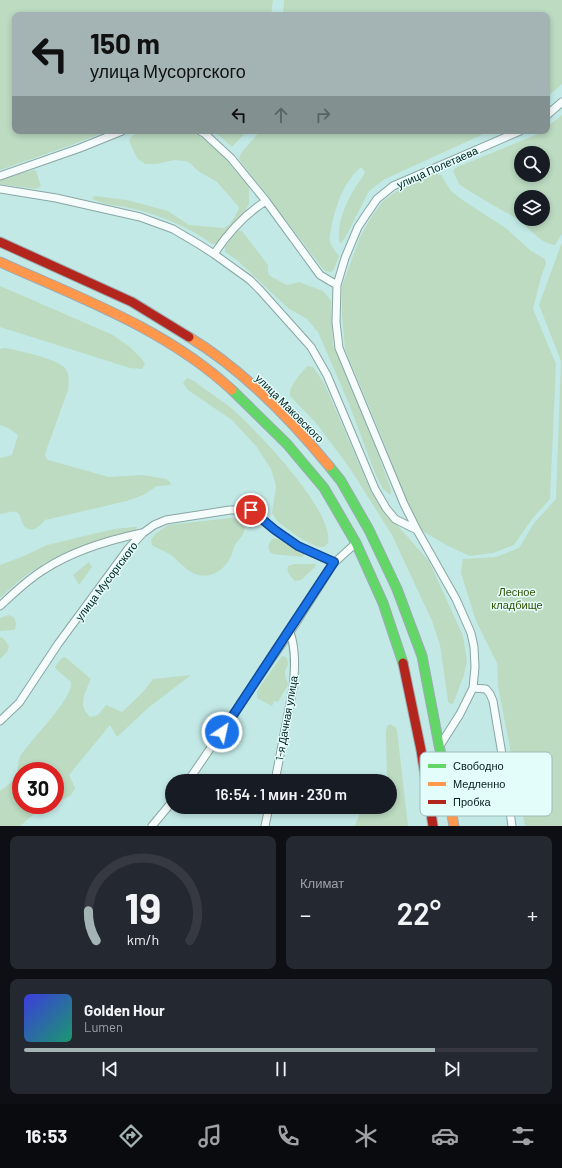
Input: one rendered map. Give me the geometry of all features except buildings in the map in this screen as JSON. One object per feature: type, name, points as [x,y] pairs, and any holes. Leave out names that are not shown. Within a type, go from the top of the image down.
[{"type":"highway","name":"улица Маковского","points":[[0,242],[132,302],[196,342],[242,376],[303,434],[341,481],[369,530],[397,589],[422,656],[440,752]]},
{"type":"highway","points":[[0,262],[122,317],[187,354],[226,384],[287,444],[324,488],[356,543],[383,603],[403,664],[420,752]]},
{"type":"highway","points":[[431,816],[433,826]]},
{"type":"highway","name":"улица Маковского","points":[[452,816],[454,826]]},
{"type":"street","points":[[550,112],[562,102]]},
{"type":"street","points":[[0,176],[80,148],[115,134]]},
{"type":"street","points":[[205,134],[231,158],[266,201],[320,275],[337,285]]},
{"type":"street","name":"улица Полетаева","points":[[473,688],[475,667],[474,647],[471,633],[456,599],[404,504],[339,348],[336,322],[337,285],[347,252],[358,227],[378,199],[393,186],[513,134]]},
{"type":"street","points":[[0,190],[56,198],[140,217],[173,229],[214,254],[260,290],[310,347],[327,375],[375,489],[386,508],[395,519],[417,530]]},
{"type":"street","points":[[214,254],[235,227],[258,206],[266,201]]},
{"type":"street","name":"улица Мусоргского","points":[[0,721],[19,703],[62,638],[128,549],[143,533],[154,525],[166,520],[230,510],[251,510],[275,530],[298,546],[334,562]]},
{"type":"street","points":[[0,606],[25,583],[44,569],[65,558],[80,551],[118,538],[143,533]]},
{"type":"street","points":[[193,774],[290,632],[334,562],[356,543]]},
{"type":"street","name":"1-я Дачная улица","points":[[276,774],[293,688],[293,643],[290,632]]},
{"type":"street","points":[[439,747],[460,714],[473,688],[486,689],[493,701],[502,752]]},
{"type":"street","points":[[152,826],[165,810]]},
{"type":"street","points":[[265,826],[268,814]]},
{"type":"street","points":[[511,816],[512,826]]},
{"type":"green space","points":[[0,0],[273,0],[271,12],[12,12],[12,134],[100,134],[0,170]]},
{"type":"green space","points":[[284,0],[562,0],[562,84],[550,94],[550,12],[283,12]]},
{"type":"green space","points":[[562,115],[562,234],[555,245],[543,241],[526,226],[550,226],[550,190],[514,190],[514,217],[459,184],[453,171],[455,168],[538,134],[550,134],[550,125]]},
{"type":"green space","points":[[195,134],[205,140],[222,154],[249,184],[249,204],[245,211],[217,244],[212,244],[178,224],[160,217],[136,209],[104,203],[92,199],[94,196],[127,200],[168,211],[189,225],[224,228],[230,224],[239,209],[217,182],[198,171],[190,163],[185,161],[174,160],[156,164],[145,164],[137,158],[129,141],[133,135]]},
{"type":"green space","points":[[217,134],[244,134],[232,147]]},
{"type":"green space","points":[[257,134],[483,134],[385,179],[369,191],[345,238],[340,244],[339,230],[342,215],[356,186],[365,172],[362,168],[360,168],[344,188],[335,213],[330,239],[332,247],[339,256],[334,269],[331,272],[325,271],[320,265],[239,159],[241,153]]},
{"type":"green space","points":[[34,170],[36,171],[41,186],[36,189],[0,184],[0,179]]},
{"type":"green space","points":[[435,173],[441,175],[451,191],[461,199],[507,229],[531,251],[545,259],[546,264],[533,309],[556,364],[550,499],[532,519],[514,545],[493,553],[470,556],[448,546],[411,524],[386,448],[345,349],[342,315],[342,286],[360,237],[382,202],[397,191]]},
{"type":"green space","points":[[237,230],[242,231],[268,265],[268,273],[270,276],[287,285],[299,282],[323,291],[331,301],[333,345],[376,448],[391,490],[391,494],[383,489],[375,473],[349,404],[318,332],[307,319],[288,308],[237,260],[225,252],[225,247]]},
{"type":"green space","name":"Лесное кладбище","points":[[562,242],[562,826],[525,826],[523,816],[552,816],[552,752],[511,752],[498,686],[497,663],[476,621],[461,573],[463,559],[496,557],[519,548],[534,523],[556,499],[561,361],[539,305]]},
{"type":"green space","points":[[0,286],[113,335],[131,348],[145,364],[142,369],[130,368],[0,327]]},
{"type":"green space","points":[[5,348],[37,355],[54,361],[65,368],[68,373],[68,390],[46,451],[45,456],[48,460],[109,477],[143,475],[166,479],[171,485],[157,486],[143,495],[127,501],[45,520],[34,529],[26,528],[20,516],[16,512],[13,511],[0,514],[0,458],[12,455],[18,435],[8,428],[0,425],[0,349]]},
{"type":"green space","points":[[307,366],[313,367],[324,383],[370,489],[379,505],[429,561],[463,636],[467,661],[464,675],[453,704],[449,703],[448,701],[440,645],[432,621],[392,535],[349,467],[316,423],[290,396],[293,384]]},
{"type":"green space","points":[[187,378],[194,381],[228,405],[238,414],[263,439],[294,475],[320,512],[327,529],[328,543],[324,547],[318,547],[300,538],[278,522],[272,513],[276,487],[271,469],[256,446],[232,420],[188,390],[183,383]]},
{"type":"green space","points":[[230,518],[238,519],[244,523],[244,531],[234,546],[229,561],[216,573],[204,576],[194,574],[171,555],[152,545],[151,540],[155,534],[168,525]]},
{"type":"green space","points":[[137,527],[135,531],[83,547],[46,563],[25,576],[0,598],[0,565],[47,545],[114,529]]},
{"type":"green space","points":[[273,538],[280,540],[304,553],[304,555],[302,557],[273,554],[269,550],[269,546]]},
{"type":"green space","points":[[89,562],[92,567],[79,585],[73,575]]},
{"type":"green space","points":[[294,564],[316,564],[316,566],[301,580],[295,581],[289,574],[288,570],[288,566]]},
{"type":"green space","points":[[8,615],[14,617],[16,623],[15,629],[0,631],[0,618]]},
{"type":"green space","points":[[0,637],[3,638],[9,646],[7,652],[0,659]]},
{"type":"green space","points":[[282,656],[286,657],[288,662],[285,674],[288,685],[278,702],[274,701],[272,706],[257,698],[257,691]]},
{"type":"green space","points":[[65,657],[91,679],[83,699],[84,708],[90,717],[98,715],[106,705],[122,712],[143,692],[153,679],[191,675],[148,708],[117,737],[110,725],[69,775],[75,788],[71,795],[64,799],[64,762],[19,762],[21,755],[59,708],[70,689],[71,682],[55,667],[62,658]]},
{"type":"green space","points":[[390,724],[397,730],[408,826],[355,826],[359,814],[397,814],[397,774],[387,774],[387,726]]},
{"type":"green space","points":[[12,780],[12,814],[34,814],[20,826],[0,826],[0,791]]},
{"type":"traffic: fast","points":[[232,390],[287,444],[324,488],[356,543],[383,603],[403,663]]},
{"type":"traffic: fast","points":[[329,466],[341,481],[369,530],[397,589],[422,656],[440,752]]},
{"type":"traffic: slow","points":[[0,262],[91,302],[151,332],[206,368],[232,390]]},
{"type":"traffic: slow","points":[[189,337],[209,350],[246,379],[281,412],[329,466]]},
{"type":"traffic: slow","points":[[452,816],[454,826]]},
{"type":"traffic: jam","points":[[0,242],[132,302],[189,337]]},
{"type":"traffic: jam","points":[[403,663],[421,752]]},
{"type":"traffic: jam","points":[[431,816],[433,826]]},
{"type":"route","points":[[222,732],[262,671],[290,632],[334,562],[298,546],[275,530],[251,510]]}]
